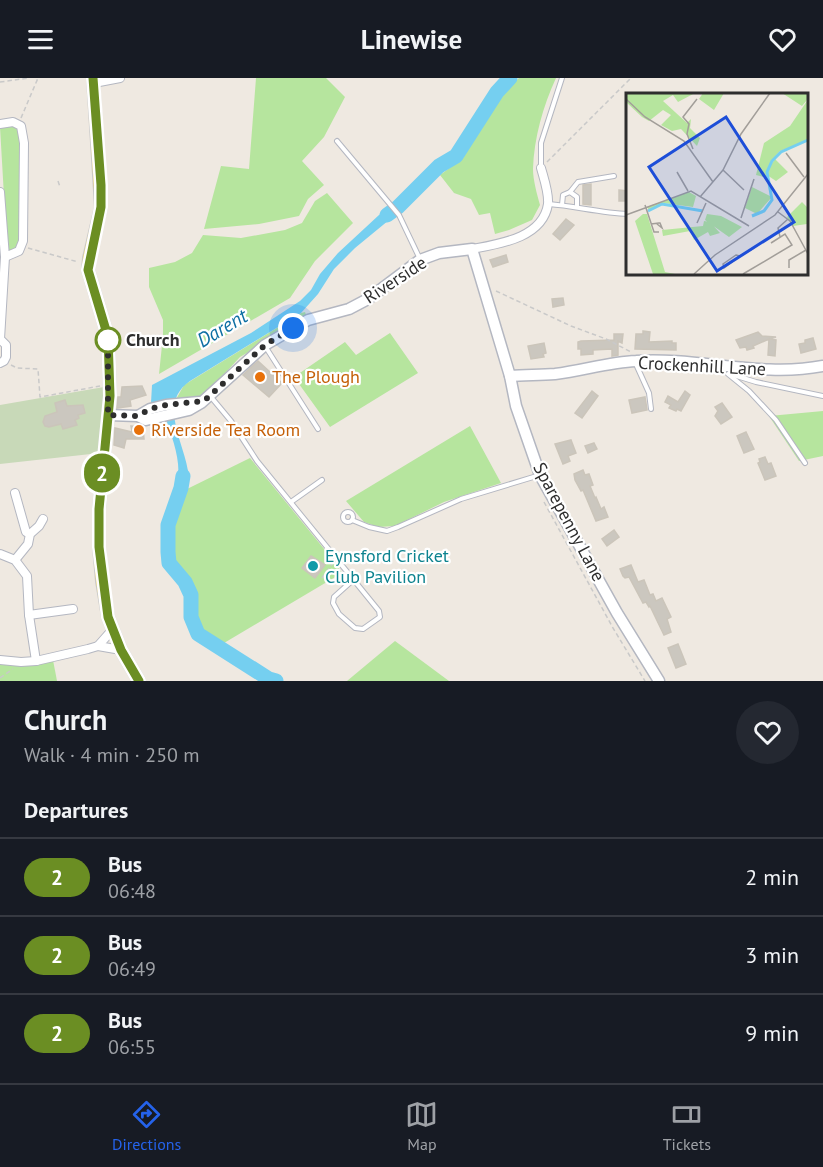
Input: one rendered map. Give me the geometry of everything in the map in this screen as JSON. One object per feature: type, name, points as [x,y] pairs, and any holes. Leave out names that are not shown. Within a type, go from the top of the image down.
[{"type":"main road","points":[[94,80],[101,207],[88,265],[92,288],[108,337],[109,384],[99,509],[99,547],[105,602],[113,629],[121,650],[139,681]]},
{"type":"street","points":[[94,80],[120,78]]},
{"type":"street","points":[[0,124],[13,122],[18,124],[23,134],[23,241],[14,254],[5,257]]},
{"type":"street","points":[[472,249],[512,240],[526,234],[540,223],[548,204],[542,168]]},
{"type":"street","points":[[0,192],[5,257],[0,339],[6,345],[7,356],[0,363]]},
{"type":"street","name":"Riverside","points":[[108,415],[142,418],[189,410],[207,399],[265,345],[308,320],[349,309],[368,299],[420,260],[439,253],[472,249]]},
{"type":"street","name":"Sparepenny Lane","points":[[472,249],[510,376],[516,406],[540,475],[659,681]]},
{"type":"street","name":"Crockenhill Lane","points":[[510,376],[555,374],[634,361],[725,369],[800,370],[823,366]]},
{"type":"street","name":"Riverside","points":[[142,418],[150,409],[207,399]]},
{"type":"street","points":[[15,493],[26,532],[30,534]]},
{"type":"street","points":[[15,560],[28,544],[30,534],[43,519]]},
{"type":"street","points":[[0,554],[15,560],[27,576],[29,615],[36,661]]},
{"type":"street","points":[[29,615],[73,609]]},
{"type":"street","points":[[98,646],[113,629]]},
{"type":"street","points":[[0,660],[36,661],[98,646],[121,650]]},
{"type":"lane","points":[[542,168],[541,143],[562,78]]},
{"type":"lane","points":[[337,141],[399,215],[420,260]]},
{"type":"lane","points":[[562,205],[561,198],[578,182],[614,176]]},
{"type":"lane","points":[[570,192],[577,197],[577,206]]},
{"type":"lane","points":[[548,204],[626,214]]},
{"type":"lane","points":[[265,345],[318,429]]},
{"type":"lane","points":[[634,361],[650,393],[651,409]]},
{"type":"lane","points":[[725,369],[756,382],[823,396]]},
{"type":"lane","points":[[725,369],[776,420],[805,463]]},
{"type":"lane","points":[[207,399],[231,421],[257,461],[379,611],[380,617],[363,628],[355,628],[339,614],[333,603],[334,597],[353,580]]},
{"type":"lane","points":[[352,520],[387,531],[461,499],[540,475]]},
{"type":"lane","points":[[291,503],[322,480]]},
{"type":"path","points":[[0,82],[29,78]]},
{"type":"path","points":[[20,119],[38,78]]},
{"type":"path","points":[[542,168],[631,78]]},
{"type":"path","points":[[58,181],[60,188]]},
{"type":"path","points":[[21,246],[88,265]]},
{"type":"path","points":[[482,286],[513,298],[542,314],[630,350],[634,361]]},
{"type":"path","points":[[11,365],[17,368],[38,369],[40,397],[109,384]]},
{"type":"path","points":[[543,497],[554,523],[645,681]]},
{"type":"path","points":[[322,578],[332,566],[335,556]]},
{"type":"path","points":[[0,678],[21,662]]},
{"type":"green space","points":[[256,78],[326,78],[345,97],[324,137],[302,161],[324,185],[308,199],[299,216],[259,224],[204,229],[221,166],[249,169]]},
{"type":"green space","points":[[519,78],[556,78],[543,111],[535,146],[533,173],[540,205],[532,220],[495,234],[490,213],[479,215],[471,199],[454,193],[440,175],[463,158],[500,95]]},
{"type":"green space","points":[[11,126],[20,134],[22,142],[20,243],[15,251],[9,252],[0,127]]},
{"type":"green space","points":[[327,193],[353,223],[315,261],[290,298],[159,374],[163,320],[149,287],[149,268],[175,262],[192,253],[203,235],[241,238],[285,230],[302,223],[315,201]]},
{"type":"green space","points":[[305,312],[307,317],[240,357],[204,396],[174,403],[184,385]]},
{"type":"green space","points":[[390,333],[418,373],[330,427],[294,377],[345,342],[356,355]]},
{"type":"green space","points":[[104,387],[100,453],[0,464],[0,405]]},
{"type":"green space","points":[[823,411],[823,456],[799,461],[769,416]]},
{"type":"green space","points":[[470,426],[501,483],[444,502],[395,526],[378,527],[364,522],[346,501]]},
{"type":"green space","points":[[250,458],[342,573],[219,646],[200,633],[194,617],[195,595],[173,563],[172,525],[176,507],[187,489]]},
{"type":"green space","points":[[395,641],[449,681],[347,681]]},
{"type":"green space","points":[[53,660],[57,681],[0,681],[0,662]]},
{"type":"water","points":[[401,199],[405,204],[400,211],[355,248],[334,269],[318,294],[301,313],[190,381],[181,390],[175,400],[175,423],[188,474],[183,498],[174,494],[178,464],[165,416],[145,408],[151,403],[152,385],[251,333],[300,301],[338,253],[379,215],[390,210]]},
{"type":"building","points":[[591,184],[591,205],[583,204],[583,185]]},
{"type":"building","points":[[619,190],[626,191],[626,201],[619,201]]},
{"type":"building","points":[[566,219],[574,225],[560,240],[553,234]]},
{"type":"building","points":[[506,255],[508,262],[493,267],[490,260]]},
{"type":"building","points":[[563,298],[564,305],[553,307],[552,299]]},
{"type":"building","points":[[643,331],[650,332],[649,342],[672,341],[676,343],[676,350],[635,349],[636,334],[643,334]]},
{"type":"building","points":[[758,332],[762,336],[776,337],[770,339],[776,340],[775,356],[768,355],[769,339],[753,346],[754,348],[747,350],[746,347],[740,348],[736,340]]},
{"type":"building","points":[[614,334],[623,334],[622,343],[618,341],[618,355],[612,356],[612,349],[593,350],[593,354],[581,355],[578,342],[614,340]]},
{"type":"building","points":[[813,338],[816,349],[801,353],[799,344]]},
{"type":"building","points":[[544,343],[546,353],[543,354],[544,357],[531,359],[528,346]]},
{"type":"building","name":"The Plough","points":[[258,361],[282,383],[269,397],[243,375]]},
{"type":"building","points":[[142,386],[146,395],[130,400],[131,406],[117,408],[122,387]]},
{"type":"building","points":[[592,391],[598,396],[582,418],[575,413]]},
{"type":"building","points":[[685,391],[690,395],[681,411],[669,408],[671,405],[665,402],[668,396],[678,402]]},
{"type":"building","points":[[645,397],[647,410],[632,413],[629,400]]},
{"type":"building","points":[[65,400],[67,406],[83,405],[85,413],[78,415],[79,418],[75,420],[77,425],[63,429],[61,424],[45,426],[43,422],[45,416],[57,412],[55,403]]},
{"type":"building","points":[[722,403],[732,417],[721,424],[715,416],[718,411],[715,407]]},
{"type":"building","points":[[131,426],[143,427],[144,439],[126,439],[124,448],[114,445],[115,428],[132,432]]},
{"type":"building","points":[[746,432],[754,449],[744,453],[737,436]]},
{"type":"building","points":[[571,440],[576,453],[568,456],[570,461],[563,464],[555,444]]},
{"type":"building","points":[[594,443],[597,449],[588,453],[585,446]]},
{"type":"building","points":[[765,457],[768,464],[771,463],[776,476],[765,480],[758,463],[759,459]]},
{"type":"building","points":[[583,470],[585,475],[589,474],[593,485],[590,486],[595,498],[601,509],[604,507],[608,517],[596,521],[583,490],[581,491],[575,480],[574,474]]},
{"type":"building","points":[[614,530],[619,537],[607,546],[602,539]]},
{"type":"building","name":"Eynsford Cricket Club Pavilion","points":[[311,556],[325,565],[315,578],[302,568]]},
{"type":"building","points":[[631,565],[638,582],[644,580],[650,595],[653,594],[656,601],[662,598],[671,617],[667,619],[671,632],[664,635],[650,606],[646,602],[643,603],[629,577],[623,576],[620,569]]},
{"type":"building","points":[[678,644],[686,664],[676,668],[668,648]]},
{"type":"waterway","name":"Darent","points":[[387,215],[439,166],[456,156],[497,92],[510,78]]},
{"type":"waterway","name":"Darent","points":[[183,476],[168,525],[169,563],[185,582],[191,595],[191,617],[198,634],[269,679],[276,681]]},
{"type":"bus line","name":"2","points":[[93,78],[101,207],[88,270],[108,337],[110,396],[99,509],[99,547],[108,617],[121,650],[139,681]]},
{"type":"place","name":"Church","points":[[108,340]]},
{"type":"place","name":"The Plough","points":[[260,377]]},
{"type":"place","name":"Riverside Tea Room","points":[[139,430]]},
{"type":"place","name":"Eynsford Cricket Club Pavilion","points":[[313,566]]},
{"type":"route","points":[[108,340],[108,337],[110,396],[108,415],[138,416],[150,409],[166,405],[204,401],[265,345],[293,328]]}]
